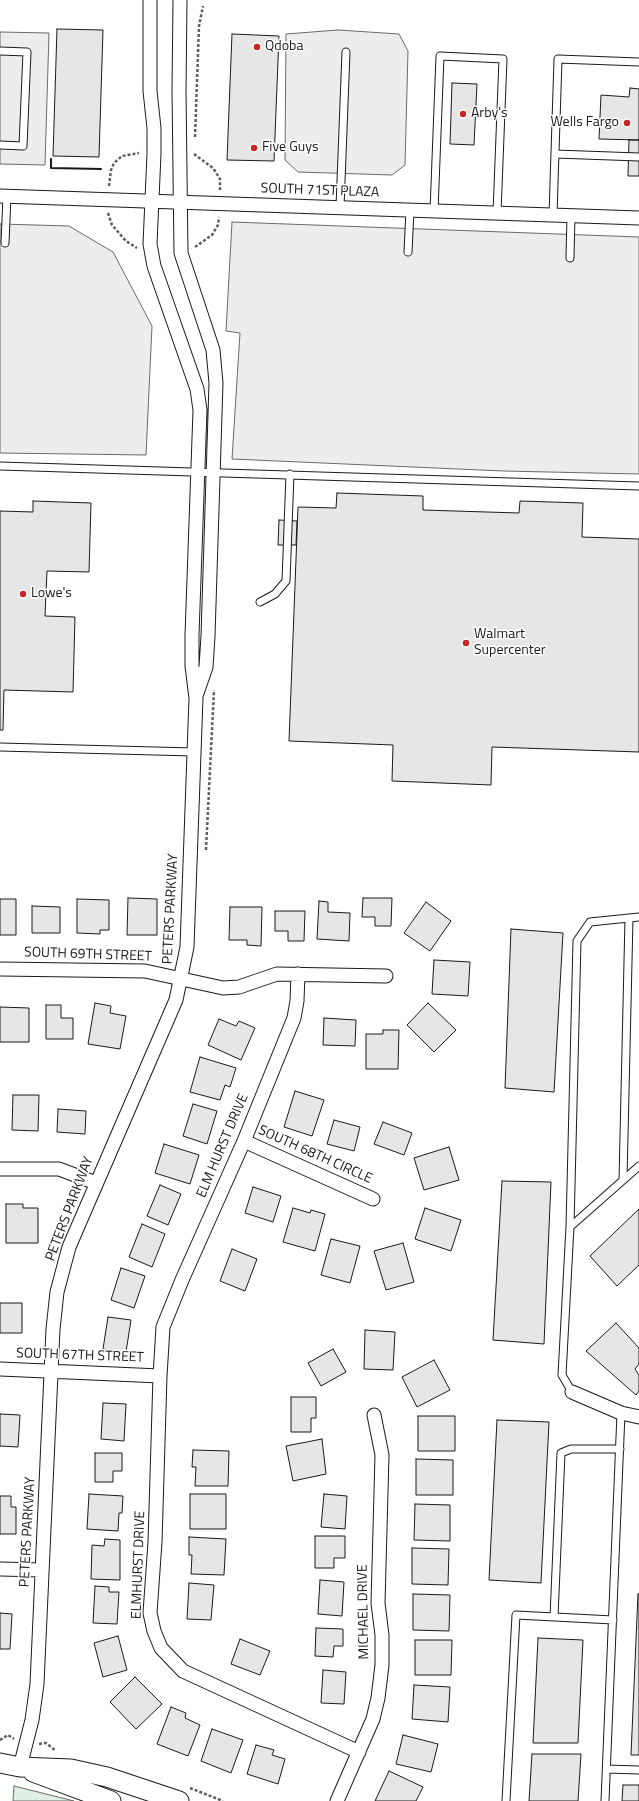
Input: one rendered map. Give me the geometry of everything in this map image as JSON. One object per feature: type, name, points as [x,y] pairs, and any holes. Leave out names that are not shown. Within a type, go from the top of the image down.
[{"type":"street","points":[[150,0],[150,91],[154,128],[154,154],[150,201],[150,244],[154,266],[197,389],[200,410],[192,635],[192,666],[196,698]]},
{"type":"street","points":[[180,0],[178,91],[181,253],[213,350],[216,383],[206,667],[196,698]]},
{"type":"street","name":"SOUTH 71ST PLAZA","points":[[4,196],[639,218]]},
{"type":"street","name":"PETERS PARKWAY","points":[[20,1767],[32,1720],[37,1684],[57,1292],[69,1247],[176,1000],[181,980],[187,947],[196,698]]},
{"type":"street","name":"SOUTH 69TH STREET","points":[[0,969],[145,971],[213,987],[231,988],[277,974],[386,976]]},
{"type":"street","name":"ELM HURST DRIVE","points":[[163,1327],[182,1280],[244,1141],[294,1018],[297,1001],[298,974]]},
{"type":"street","name":"SOUTH 68TH CIRCLE","points":[[244,1141],[373,1199]]},
{"type":"street","points":[[0,1169],[59,1169],[96,1183]]},
{"type":"street","name":"ELMHURST DRIVE","points":[[163,1327],[155,1542],[150,1613],[154,1631],[161,1648],[183,1671],[193,1677],[359,1752]]},
{"type":"street","name":"SOUTH 67TH STREET","points":[[0,1369],[160,1376]]},
{"type":"street","points":[[572,1392],[621,1413],[639,1417]]},
{"type":"street","name":"MICHAEL DRIVE","points":[[337,1801],[373,1719],[378,1698],[382,1665],[382,1635],[378,1603],[382,1455],[374,1415]]},
{"type":"street","points":[[0,1569],[42,1570]]},
{"type":"street","points":[[0,1763],[20,1767],[71,1769],[107,1777],[179,1801]]},
{"type":"street","points":[[20,1767],[111,1801]]},
{"type":"lane","points":[[0,51],[27,52],[23,146],[0,146]]},
{"type":"lane","points":[[340,207],[346,52]]},
{"type":"lane","points":[[434,211],[440,56],[503,59],[497,213]]},
{"type":"lane","points":[[553,215],[558,59],[639,62]]},
{"type":"lane","points":[[555,154],[639,157]]},
{"type":"lane","points":[[4,196],[5,243]]},
{"type":"lane","points":[[408,252],[410,210]]},
{"type":"lane","points":[[570,258],[571,215]]},
{"type":"lane","points":[[0,466],[639,486]]},
{"type":"lane","points":[[260,602],[276,594],[286,581],[290,474]]},
{"type":"lane","points":[[0,747],[194,752]]},
{"type":"lane","points":[[572,1392],[562,1375],[570,1227],[577,941],[590,922],[639,917]]},
{"type":"lane","points":[[623,1180],[629,918]]},
{"type":"lane","points":[[570,1227],[639,1166]]},
{"type":"lane","points":[[605,1801],[621,1413]]},
{"type":"lane","points":[[554,1617],[562,1453],[571,1448],[620,1448]]},
{"type":"lane","points":[[506,1801],[516,1615],[612,1620]]},
{"type":"lane","points":[[607,1769],[639,1770]]},
{"type":"path","points":[[195,138],[199,26],[204,6]]},
{"type":"path","points":[[187,154],[194,154],[195,146]]},
{"type":"green space","points":[[14,1786],[74,1801],[13,1801]]},
{"type":"shaded area","points":[[338,30],[399,34],[408,51],[405,165],[392,175],[298,172],[285,160],[286,34]]},
{"type":"shaded area","points":[[0,32],[49,33],[45,165],[0,164]]},
{"type":"shaded area","points":[[232,222],[639,237],[639,474],[503,471],[232,459],[240,333],[226,331]]},
{"type":"shaded area","points":[[0,224],[69,226],[113,252],[152,326],[146,455],[0,453]]},
{"type":"building","points":[[57,29],[103,30],[99,157],[53,156]]},
{"type":"building","points":[[232,34],[279,36],[274,161],[227,160]]},
{"type":"building","name":"Arby's","points":[[452,83],[477,84],[474,145],[450,144]]},
{"type":"building","points":[[630,88],[639,89],[639,140],[599,139],[601,95],[629,97]]},
{"type":"building","points":[[629,140],[639,140],[639,176],[628,176]]},
{"type":"building","name":"Walmart Supercenter","points":[[337,493],[423,496],[423,510],[519,513],[520,501],[583,503],[582,537],[639,539],[639,752],[492,747],[491,785],[392,781],[393,745],[289,741],[298,507],[336,508]]},
{"type":"building","name":"Lowe's","points":[[33,501],[91,503],[89,572],[47,571],[45,616],[75,617],[73,692],[4,690],[3,730],[0,730],[0,511],[33,512]]},
{"type":"building","points":[[279,520],[297,521],[296,545],[278,545]]},
{"type":"building","points":[[128,898],[157,899],[157,935],[127,935]]},
{"type":"building","points":[[363,898],[392,898],[391,926],[375,926],[375,917],[362,917]]},
{"type":"building","points":[[0,899],[16,899],[16,935],[0,935]]},
{"type":"building","points":[[77,899],[109,900],[109,930],[100,930],[100,934],[77,933]]},
{"type":"building","points":[[319,901],[328,902],[328,912],[350,913],[349,941],[317,939]]},
{"type":"building","points":[[426,902],[451,921],[430,951],[404,933]]},
{"type":"building","points":[[32,906],[60,907],[60,933],[32,933]]},
{"type":"building","points":[[230,907],[262,907],[261,946],[247,945],[247,940],[229,940]]},
{"type":"building","points":[[275,911],[305,911],[304,941],[288,941],[288,931],[275,931]]},
{"type":"building","points":[[511,929],[563,933],[554,1092],[505,1088]]},
{"type":"building","points":[[434,960],[470,962],[468,996],[432,994]]},
{"type":"building","points":[[95,1003],[111,1006],[110,1013],[126,1016],[120,1049],[88,1044]]},
{"type":"building","points":[[428,1003],[456,1030],[434,1052],[407,1025]]},
{"type":"building","points":[[46,1005],[61,1005],[61,1018],[73,1018],[73,1039],[46,1039]]},
{"type":"building","points":[[0,1007],[29,1008],[29,1042],[0,1042]]},
{"type":"building","points":[[324,1018],[356,1020],[355,1046],[323,1045]]},
{"type":"building","points":[[219,1019],[236,1026],[239,1021],[255,1028],[241,1060],[208,1045]]},
{"type":"building","points":[[383,1030],[399,1030],[398,1069],[366,1069],[366,1034],[383,1034]]},
{"type":"building","points":[[200,1057],[236,1068],[230,1087],[225,1085],[220,1100],[190,1092]]},
{"type":"building","points":[[295,1091],[324,1100],[312,1136],[284,1127]]},
{"type":"building","points":[[13,1095],[39,1095],[38,1131],[12,1130]]},
{"type":"building","points":[[193,1104],[217,1111],[207,1144],[183,1136]]},
{"type":"building","points":[[58,1109],[86,1111],[85,1134],[57,1132]]},
{"type":"building","points":[[334,1120],[360,1127],[354,1151],[327,1144]]},
{"type":"building","points":[[383,1122],[412,1133],[404,1155],[374,1144]]},
{"type":"building","points":[[164,1144],[199,1155],[190,1184],[155,1173]]},
{"type":"building","points":[[449,1147],[459,1180],[424,1190],[414,1158]]},
{"type":"building","points":[[502,1181],[551,1182],[544,1344],[493,1340]]},
{"type":"building","points":[[160,1185],[181,1194],[168,1225],[147,1216]]},
{"type":"building","points":[[253,1187],[281,1196],[273,1222],[245,1213]]},
{"type":"building","points":[[6,1204],[23,1204],[23,1208],[38,1208],[38,1243],[6,1243]]},
{"type":"building","points":[[293,1208],[310,1213],[311,1210],[325,1214],[315,1251],[283,1242]]},
{"type":"building","points":[[425,1208],[461,1220],[451,1251],[415,1239]]},
{"type":"building","points":[[639,1209],[639,1265],[617,1286],[590,1256]]},
{"type":"building","points":[[142,1224],[165,1234],[152,1267],[129,1257]]},
{"type":"building","points":[[331,1239],[360,1246],[350,1283],[321,1275]]},
{"type":"building","points":[[403,1243],[414,1282],[386,1290],[374,1251]]},
{"type":"building","points":[[232,1249],[257,1259],[245,1291],[220,1281]]},
{"type":"building","points":[[121,1268],[145,1276],[134,1308],[111,1300]]},
{"type":"building","points":[[0,1303],[22,1303],[22,1333],[0,1333]]},
{"type":"building","points":[[108,1317],[131,1320],[126,1352],[103,1349]]},
{"type":"building","points":[[616,1323],[639,1348],[639,1364],[635,1369],[639,1375],[639,1391],[636,1395],[586,1351]]},
{"type":"building","points":[[365,1330],[395,1332],[393,1370],[364,1369]]},
{"type":"building","points":[[333,1349],[346,1372],[321,1386],[308,1363]]},
{"type":"building","points":[[434,1360],[450,1390],[417,1407],[402,1377]]},
{"type":"building","points":[[291,1397],[316,1397],[316,1418],[311,1418],[311,1432],[291,1432]]},
{"type":"building","points":[[103,1403],[126,1404],[124,1441],[101,1439]]},
{"type":"building","points":[[0,1414],[20,1415],[18,1447],[0,1446]]},
{"type":"building","points":[[418,1416],[455,1416],[455,1451],[418,1451]]},
{"type":"building","points":[[497,1420],[549,1422],[541,1583],[489,1580]]},
{"type":"building","points":[[322,1439],[326,1474],[293,1481],[286,1446]]},
{"type":"building","points":[[193,1450],[229,1451],[228,1486],[195,1486],[196,1467],[192,1467]]},
{"type":"building","points":[[95,1453],[122,1453],[122,1471],[113,1471],[113,1482],[95,1482]]},
{"type":"building","points":[[416,1459],[453,1460],[453,1495],[416,1495]]},
{"type":"building","points":[[89,1494],[123,1496],[122,1513],[119,1513],[118,1531],[87,1529]]},
{"type":"building","points":[[190,1494],[226,1494],[226,1529],[190,1529]]},
{"type":"building","points":[[324,1494],[347,1496],[345,1529],[321,1527]]},
{"type":"building","points":[[0,1496],[11,1496],[11,1507],[16,1507],[16,1534],[0,1534]]},
{"type":"building","points":[[415,1504],[450,1505],[450,1541],[414,1540]]},
{"type":"building","points":[[315,1536],[345,1536],[345,1558],[334,1558],[334,1568],[315,1568]]},
{"type":"building","points":[[189,1537],[226,1539],[224,1575],[191,1574],[192,1555],[189,1555]]},
{"type":"building","points":[[105,1539],[120,1540],[120,1580],[91,1579],[92,1545],[104,1546]]},
{"type":"building","points":[[412,1548],[449,1549],[448,1585],[412,1584]]},
{"type":"building","points":[[320,1580],[344,1582],[342,1616],[318,1614]]},
{"type":"building","points":[[189,1583],[214,1585],[211,1620],[187,1619]]},
{"type":"building","points":[[95,1586],[109,1587],[109,1592],[119,1592],[117,1624],[93,1623]]},
{"type":"building","points":[[413,1594],[450,1595],[449,1631],[413,1630]]},
{"type":"building","points":[[638,1594],[639,1755],[631,1755]]},
{"type":"building","points":[[0,1613],[12,1614],[10,1649],[0,1649]]},
{"type":"building","points":[[316,1628],[343,1629],[343,1646],[334,1646],[333,1657],[315,1656]]},
{"type":"building","points":[[118,1636],[127,1670],[103,1677],[94,1643]]},
{"type":"building","points":[[538,1638],[583,1640],[578,1743],[533,1743]]},
{"type":"building","points":[[240,1639],[270,1651],[260,1675],[231,1664]]},
{"type":"building","points":[[415,1640],[452,1640],[451,1675],[415,1675]]},
{"type":"building","points":[[323,1670],[346,1672],[344,1704],[321,1703]]},
{"type":"building","points":[[135,1677],[162,1704],[136,1729],[110,1702]]},
{"type":"building","points":[[414,1685],[450,1687],[448,1722],[412,1719]]},
{"type":"building","points":[[171,1707],[186,1713],[185,1718],[200,1725],[188,1756],[157,1744]]},
{"type":"building","points":[[212,1729],[243,1740],[231,1773],[201,1761]]},
{"type":"building","points":[[403,1735],[438,1744],[431,1772],[396,1764]]},
{"type":"building","points":[[256,1745],[274,1750],[272,1755],[285,1759],[278,1784],[247,1774]]},
{"type":"building","points":[[532,1754],[581,1754],[578,1801],[529,1801]]},
{"type":"building","points":[[389,1771],[423,1787],[416,1801],[375,1801]]},
{"type":"building","points":[[623,1785],[639,1785],[639,1801],[622,1801]]},
{"type":"wall","points":[[51,159],[51,168],[101,169]]},
{"type":"place","name":"Qdoba","points":[[257,47]]},
{"type":"place","name":"Arby's","points":[[463,114]]},
{"type":"place","name":"Wells Fargo","points":[[627,123]]},
{"type":"place","name":"Five Guys","points":[[254,148]]},
{"type":"place","name":"Lowe's","points":[[23,594]]},
{"type":"place","name":"Walmart Supercenter","points":[[466,643]]}]
